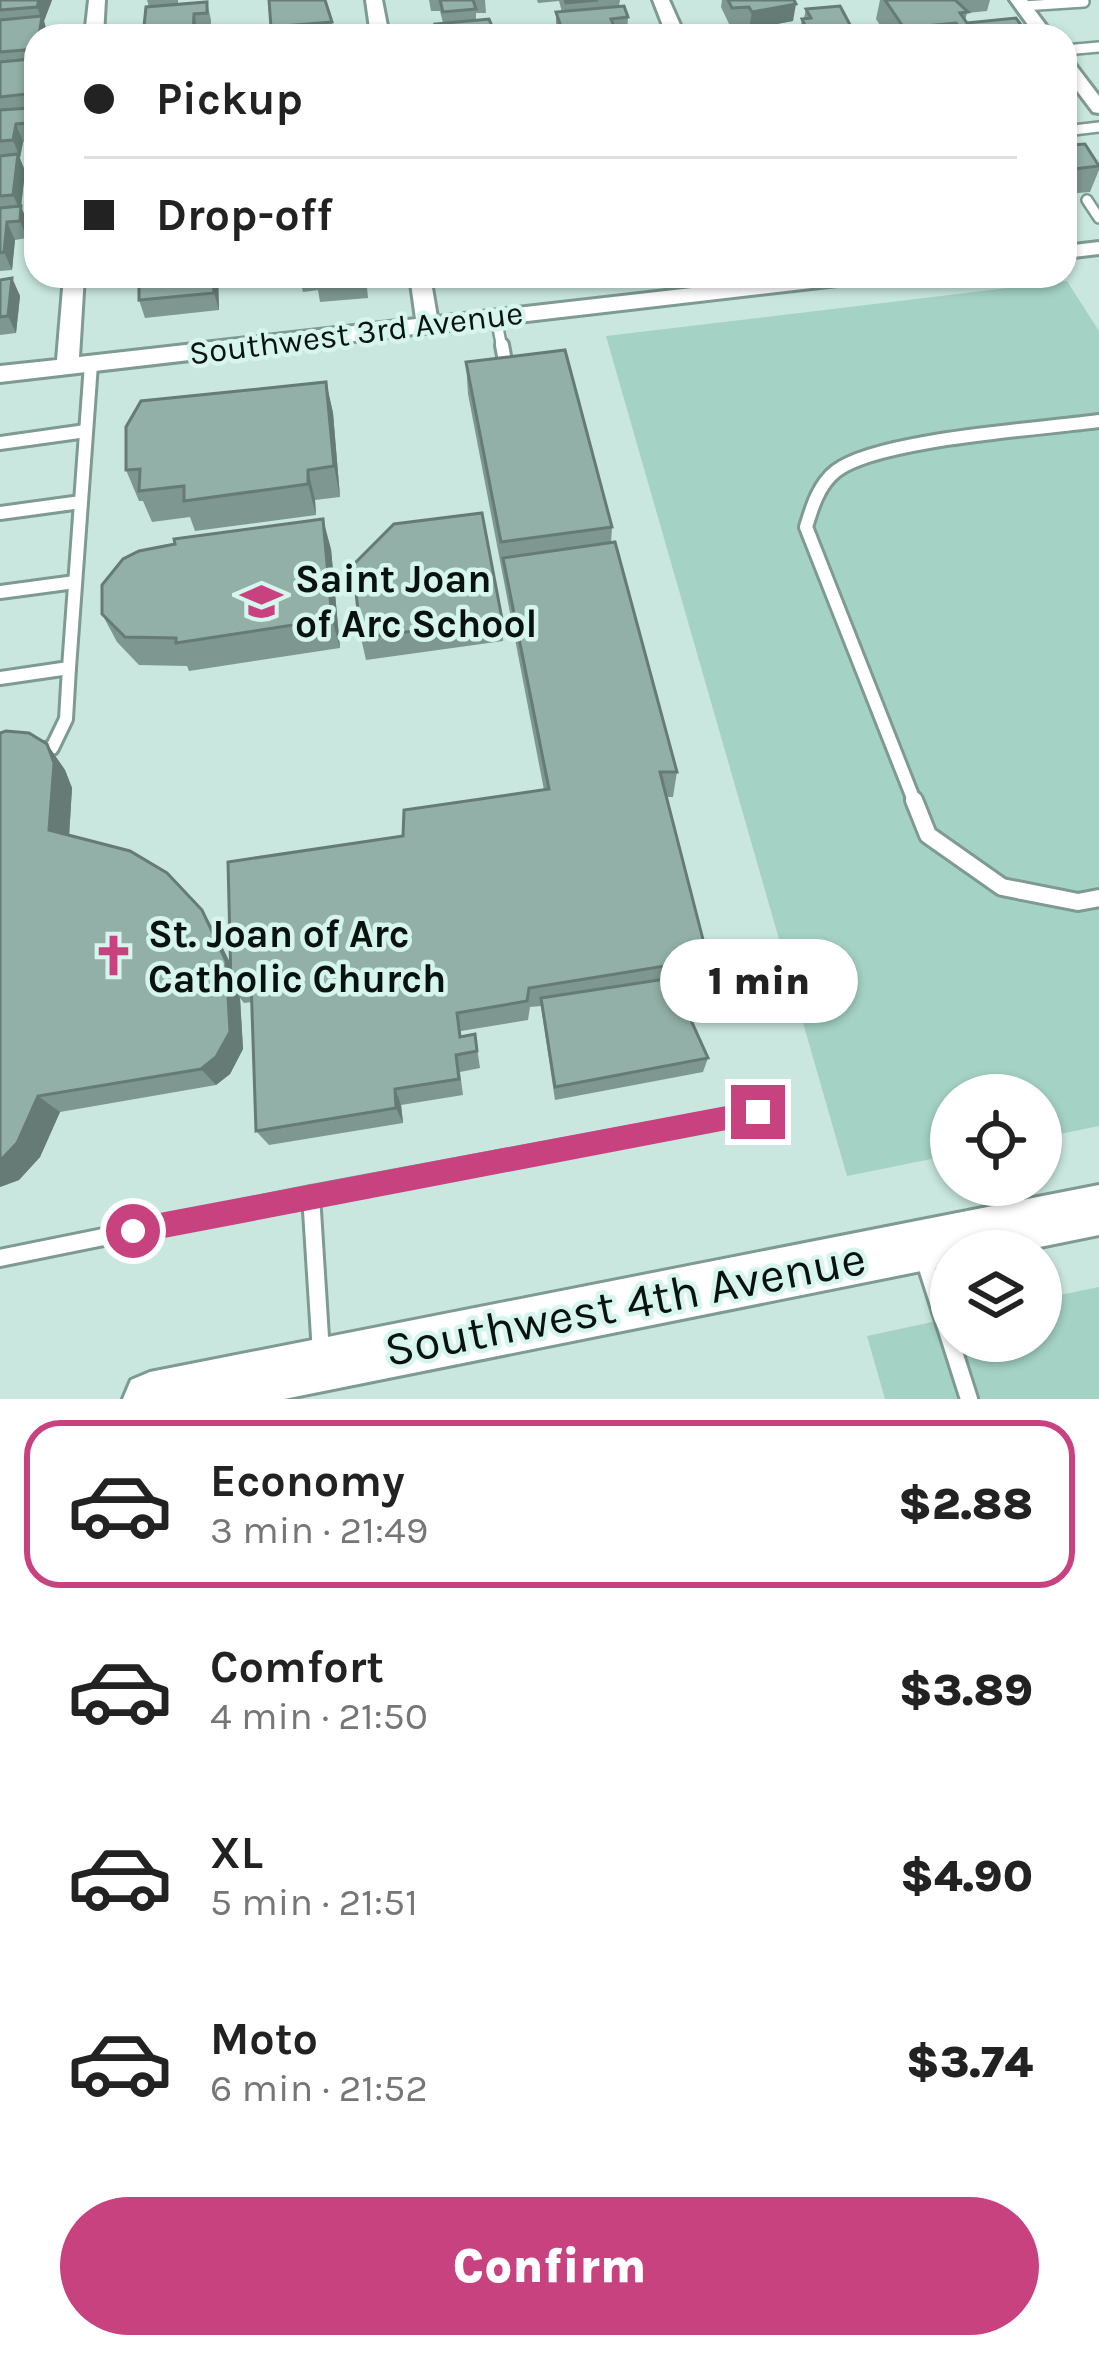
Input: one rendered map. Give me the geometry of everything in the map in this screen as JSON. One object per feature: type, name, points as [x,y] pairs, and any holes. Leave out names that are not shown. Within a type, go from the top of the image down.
[{"type":"street","points":[[67,367],[73,288]]},
{"type":"street","points":[[422,288],[428,325]]},
{"type":"street","name":"Southwest 3rd Avenue","points":[[0,374],[719,288]]},
{"type":"street","name":"Southwest 4th Avenue","points":[[150,1399],[234,1391],[322,1364],[1099,1210]]},
{"type":"lane","points":[[1020,3],[1084,2]]},
{"type":"lane","points":[[1087,200],[1099,218]]},
{"type":"lane","points":[[496,318],[508,379]]},
{"type":"lane","points":[[0,755],[52,748],[66,719],[91,364]]},
{"type":"lane","points":[[1099,421],[875,451],[843,464],[818,486],[806,527],[928,835],[1002,887],[1078,902],[1099,898]]},
{"type":"lane","points":[[0,442],[86,431]]},
{"type":"lane","points":[[0,513],[81,502]]},
{"type":"lane","points":[[0,592],[75,582]]},
{"type":"lane","points":[[0,678],[69,668]]},
{"type":"lane","points":[[0,1258],[758,1112]]},
{"type":"lane","points":[[311,1195],[322,1364]]},
{"type":"lane","points":[[920,1245],[969,1399]]},
{"type":"green space","points":[[1008,288],[1071,288],[1099,331],[1099,1126],[1062,1134],[1062,1074],[930,1074],[930,1159],[847,1176],[606,336]]},
{"type":"green space","points":[[1099,1287],[1099,1399],[885,1399],[867,1336],[930,1322],[930,1362],[1062,1362],[1062,1295]]},
{"type":"building","points":[[0,0],[39,0],[37,7],[0,10]]},
{"type":"building","points":[[269,0],[325,0],[332,22],[308,24],[271,24]]},
{"type":"building","points":[[440,0],[473,0],[476,9],[443,12]]},
{"type":"building","points":[[728,0],[794,0],[796,4],[752,12],[749,7],[732,8]]},
{"type":"building","points":[[885,0],[955,0],[968,12],[960,13],[967,23],[1016,18],[1020,24],[956,23],[901,24]]},
{"type":"building","points":[[207,2],[207,13],[194,14],[194,24],[144,24],[146,7]]},
{"type":"building","points":[[624,6],[628,17],[611,19],[613,24],[560,24],[556,12]]},
{"type":"building","points":[[840,6],[850,24],[804,24],[802,19],[811,18],[806,9]]},
{"type":"building","points":[[42,16],[41,24],[24,24],[24,50],[0,52],[0,20]]},
{"type":"building","points":[[489,19],[491,24],[435,24]]},
{"type":"building","points":[[24,60],[24,94],[0,97],[0,62]]},
{"type":"building","points":[[24,108],[24,123],[16,124],[13,140],[0,141],[0,110]]},
{"type":"building","points":[[1085,144],[1099,166],[1077,169],[1077,145]]},
{"type":"building","points":[[18,154],[13,195],[0,196],[0,156]]},
{"type":"building","points":[[21,206],[20,221],[7,222],[4,252],[0,253],[0,208]]},
{"type":"building","points":[[12,278],[8,316],[0,317],[0,280]]},
{"type":"building","points":[[139,288],[214,288],[214,293],[139,300]]},
{"type":"building","points":[[565,350],[612,527],[501,542],[466,362]]},
{"type":"building","points":[[326,382],[334,466],[308,470],[308,484],[184,501],[184,486],[139,491],[140,469],[126,470],[126,427],[141,401]]},
{"type":"building","points":[[482,513],[502,619],[361,638],[353,565],[394,524]]},
{"type":"building","points":[[323,519],[332,619],[176,643],[176,638],[125,637],[102,614],[102,585],[123,559],[139,551],[175,544],[174,539]]},
{"type":"building","points":[[615,542],[677,772],[660,772],[708,959],[529,988],[527,1001],[457,1013],[460,1037],[475,1034],[477,1051],[456,1055],[459,1079],[395,1089],[396,1108],[256,1131],[251,980],[231,984],[228,862],[403,836],[404,810],[549,789],[503,558]]},
{"type":"building","name":"St. Joan of Arc Catholic Church","points":[[0,733],[29,733],[47,744],[54,763],[49,830],[130,851],[167,873],[202,910],[226,961],[230,1032],[216,1057],[201,1069],[38,1096],[17,1143],[0,1161]]},
{"type":"building","points":[[685,976],[690,1018],[708,1058],[555,1087],[541,998]]},
{"type":"place","name":"Saint Joan of Arc School","points":[[261,601]]},
{"type":"place","name":"St. Joan of Arc Catholic Church","points":[[114,956]]},
{"type":"route","points":[[133,1231],[758,1112]]}]
